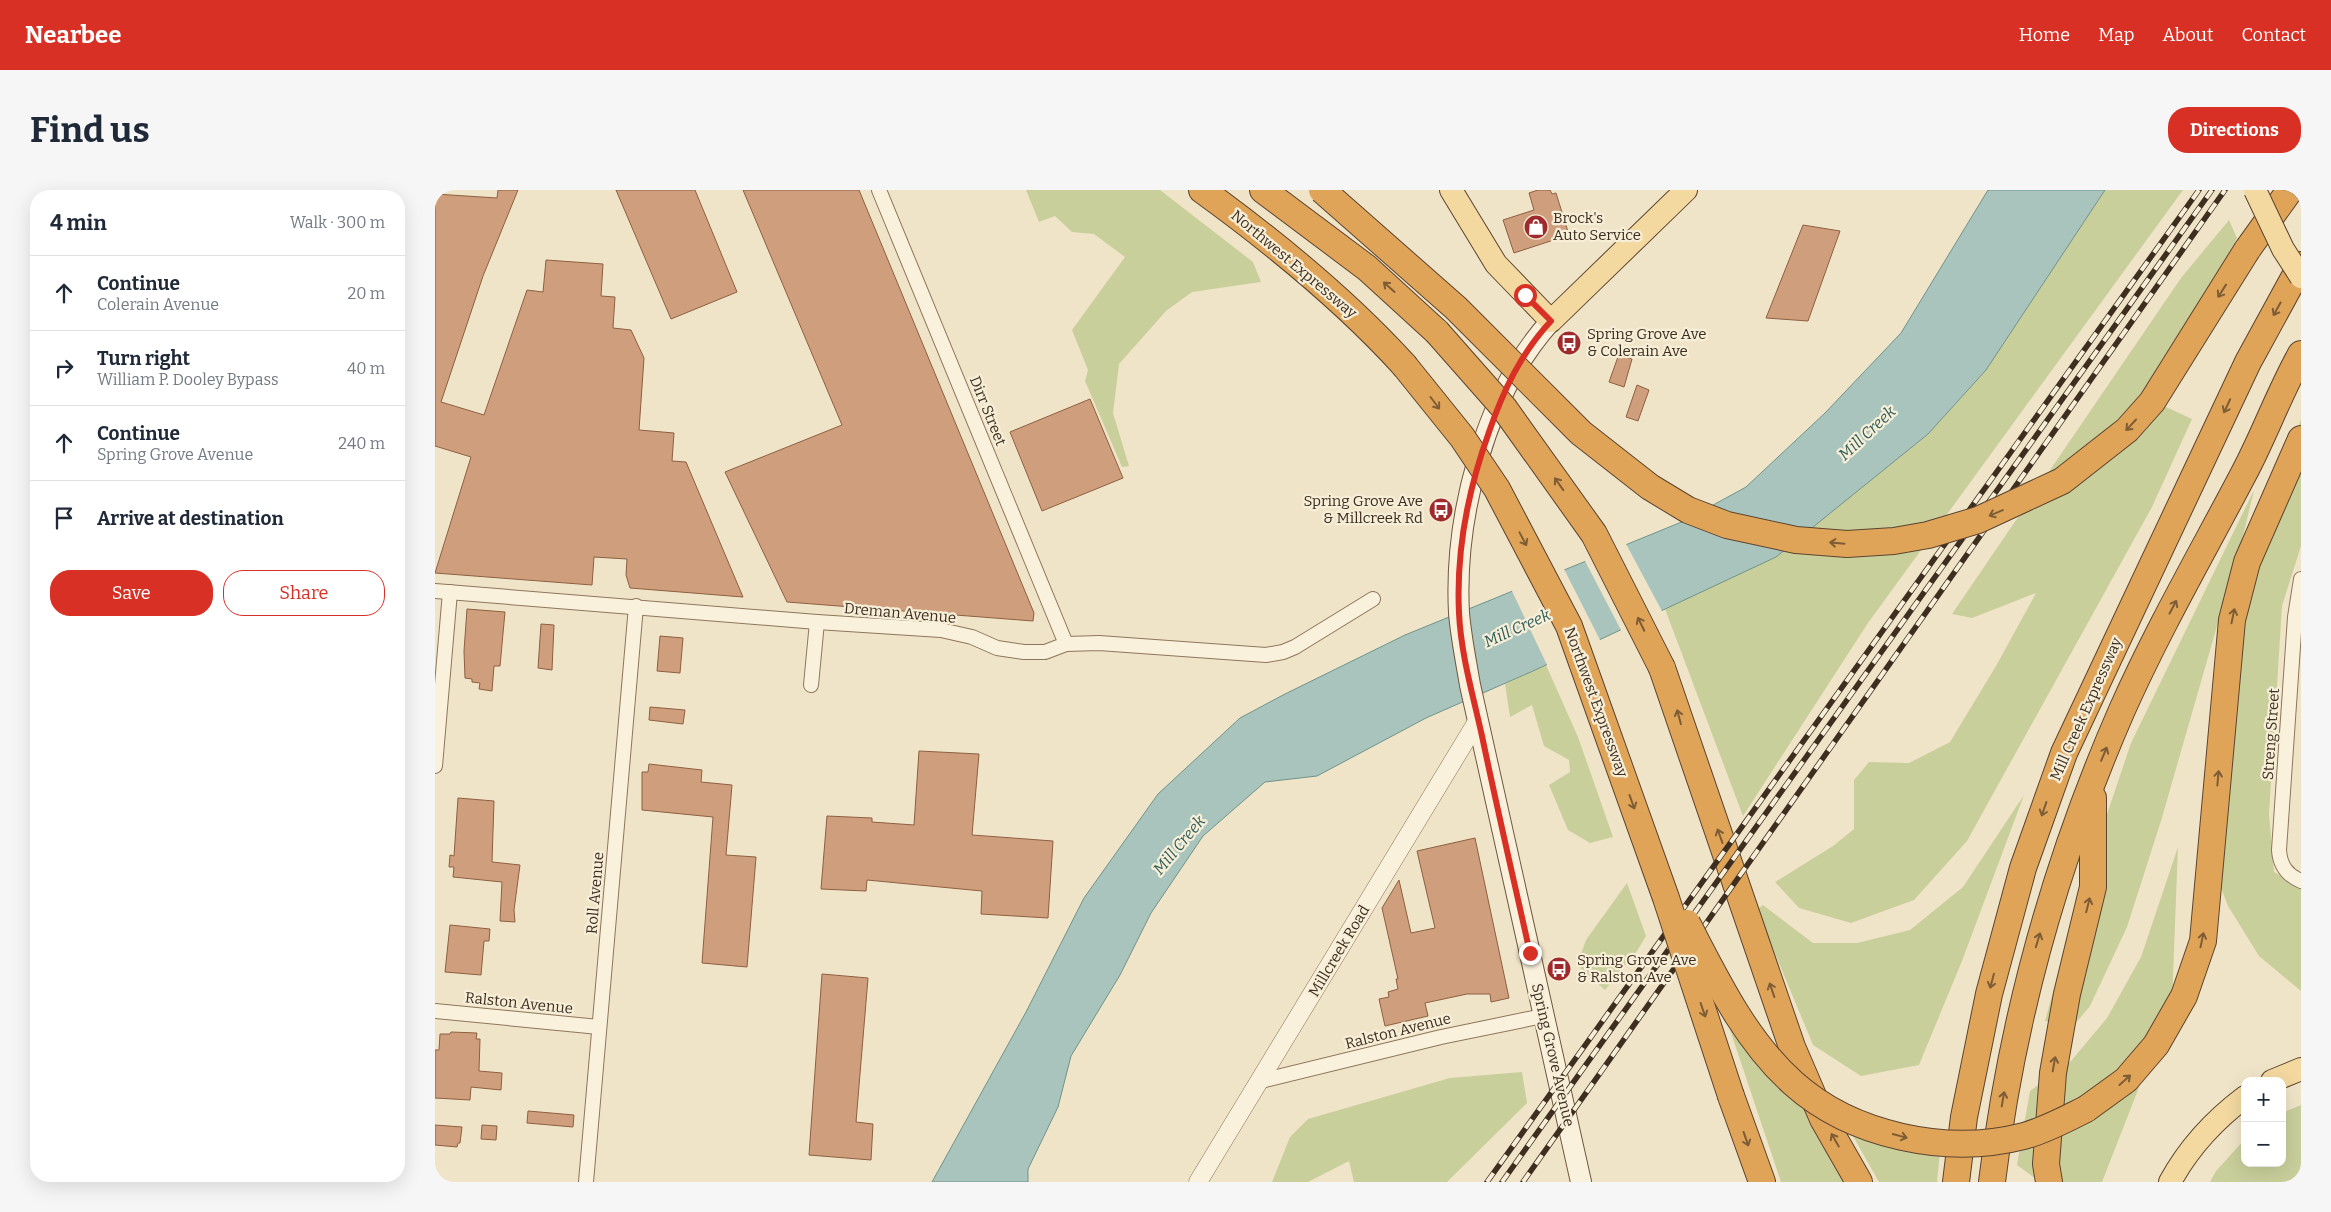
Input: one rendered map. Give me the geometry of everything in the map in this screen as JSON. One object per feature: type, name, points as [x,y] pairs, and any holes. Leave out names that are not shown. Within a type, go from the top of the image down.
[{"type":"highway","name":"Northwest Expressway","points":[[1202,190],[1318,280],[1372,330],[1404,365],[1462,437],[1497,489],[1569,626],[1666,898],[1761,1182]]},
{"type":"highway","points":[[1263,190],[1367,268],[1437,332],[1503,408],[1594,534],[1662,668],[1693,764],[1731,866],[1792,1048],[1823,1118],[1859,1182]]},
{"type":"highway","points":[[1322,190],[1456,308],[1581,433],[1650,487],[1688,510],[1727,525],[1796,540],[1847,544],[1894,541],[1929,535],[1978,520],[2013,505],[2069,476],[2127,430],[2152,402],[2247,250],[2290,190]]},
{"type":"highway","points":[[1333,190],[1415,285],[1437,332]]},
{"type":"highway","name":"Mill Creek Expressway","points":[[1957,1182],[1964,1117],[1989,994],[2023,868],[2064,753],[2248,362],[2301,265]]},
{"type":"highway","points":[[1992,1182],[2011,1060],[2035,953],[2073,833],[2093,778],[2123,708],[2162,628],[2256,450],[2301,354]]},
{"type":"highway","points":[[1666,898],[1686,921],[1718,983],[1759,1046],[1793,1083],[1826,1107],[1873,1128],[1905,1138],[1947,1143],[1987,1143],[2024,1136],[2058,1123],[2086,1109],[2126,1080],[2156,1045],[2184,996],[2203,941],[2232,620],[2247,562],[2301,439]]},
{"type":"highway","points":[[2049,1182],[2047,1164],[2053,1073],[2067,994],[2093,887],[2093,778]]},
{"type":"main road","points":[[1451,190],[1496,264],[1551,321],[1686,190]]},
{"type":"main road","points":[[2255,190],[2283,248],[2301,277]]},
{"type":"main road","name":"Spring Grove Avenue","points":[[1551,321],[1535,338],[1500,400],[1476,466],[1461,544],[1459,587],[1461,637],[1478,720],[1581,1182]]},
{"type":"main road","points":[[2282,1077],[2301,1069]]},
{"type":"main road","points":[[2170,1182],[2183,1158],[2201,1135],[2222,1114],[2241,1100]]},
{"type":"street","name":"Dirr Street","points":[[879,190],[1066,644]]},
{"type":"street","name":"Streng Street","points":[[2301,579],[2295,617],[2279,850],[2283,867],[2293,877],[2301,881]]},
{"type":"street","name":"Dreman Avenue","points":[[435,591],[817,622],[941,630],[972,637],[997,648],[1024,652],[1045,652],[1066,644],[1099,643],[1248,654],[1283,652],[1321,633],[1373,599]]},
{"type":"street","points":[[435,766],[450,592]]},
{"type":"street","name":"Roll Avenue","points":[[586,1182],[636,606]]},
{"type":"street","points":[[811,685],[817,622]]},
{"type":"street","name":"Millcreek Road","points":[[1199,1181],[1478,720]]},
{"type":"street","name":"Ralston Avenue","points":[[435,1011],[599,1027]]},
{"type":"street","name":"Ralston Avenue","points":[[1261,1081],[1441,1037],[1543,1016]]},
{"type":"green space","points":[[1026,190],[1160,190],[1253,262],[1261,282],[1192,292],[1166,311],[1119,364],[1113,413],[1129,466],[1122,467],[1085,381],[1088,370],[1072,330],[1125,257],[1094,234],[1072,232],[1055,216],[1039,222]]},
{"type":"green space","points":[[2105,190],[2183,190],[1868,623],[1743,816],[1665,609],[1775,557],[1928,434],[1986,370]]},
{"type":"green space","points":[[2229,220],[2237,238],[2151,400],[2192,419],[2152,507],[1967,841],[1914,900],[1851,923],[1799,908],[1775,882],[1833,846],[1854,829],[1854,780],[1869,762],[1909,763],[1950,742],[1996,666],[2036,593],[1972,618],[1952,614],[2181,278]]},
{"type":"green space","points":[[2301,419],[2301,546],[2282,606],[2269,814],[2274,872],[2301,887],[2301,991],[2259,956],[2228,906],[2199,832],[2220,708],[2272,500]]},
{"type":"green space","points":[[2254,490],[2244,532],[2161,821],[2127,927],[2090,1006],[2074,1025],[2045,1021],[2080,894],[2131,743]]},
{"type":"green space","points":[[1546,665],[1578,737],[1613,837],[1590,843],[1568,830],[1549,785],[1570,772],[1569,760],[1544,746],[1532,705],[1510,717],[1505,684]]},
{"type":"green space","points":[[2024,795],[1962,961],[1919,1065],[1861,1076],[1813,1045],[1757,910],[1763,905],[1813,943],[1857,943],[1910,930],[1963,887]]},
{"type":"green space","points":[[2178,847],[2172,1003],[2102,1182],[2040,1182],[2017,1165],[2030,1091],[2071,1061],[2107,1018],[2141,957]]},
{"type":"green space","points":[[1627,883],[1646,936],[1637,951],[1605,990],[1577,965],[1586,940]]},
{"type":"green space","points":[[1723,1009],[1800,1081],[1813,1130],[1846,1182],[1781,1182]]},
{"type":"green space","points":[[1522,1072],[1527,1103],[1447,1182],[1354,1182],[1349,1161],[1308,1182],[1272,1182],[1290,1137],[1308,1119],[1450,1078]]},
{"type":"green space","points":[[1832,1099],[1940,1152],[1937,1182],[1879,1182]]},
{"type":"green space","points":[[2301,1105],[2301,1182],[2210,1182],[2216,1171],[2241,1143],[2241,1167],[2286,1167],[2286,1111]]},
{"type":"water","name":"Mill Creek","points":[[1988,190],[2105,190],[1986,370],[1928,434],[1776,557],[1533,671],[1426,718],[1317,776],[1265,782],[1203,836],[1151,913],[1120,975],[1071,1056],[1058,1107],[1028,1169],[1028,1182],[932,1182],[1026,1012],[1084,898],[1158,794],[1240,718],[1283,695],[1405,635],[1684,521],[1746,487],[1825,413],[1901,333]]},
{"type":"pier","points":[[1625,542],[1663,613],[1622,632],[1584,559]]},
{"type":"pier","points":[[1563,567],[1601,642],[1548,667],[1511,589]]},
{"type":"building","points":[[498,190],[518,190],[483,276],[441,402],[484,415],[527,290],[543,292],[546,260],[603,264],[601,296],[615,297],[613,328],[631,330],[644,358],[639,430],[674,433],[672,461],[686,462],[743,597],[630,588],[626,575],[627,559],[594,557],[592,585],[435,573],[471,457],[435,446],[435,194],[497,198]]},
{"type":"building","points":[[616,190],[695,190],[737,292],[671,319]]},
{"type":"building","points":[[743,190],[859,190],[1034,613],[1033,621],[787,602],[725,472],[842,425]]},
{"type":"building","name":"Brock's Auto Service","points":[[1538,190],[1550,190],[1552,194],[1556,193],[1569,235],[1514,253],[1503,220],[1534,210],[1529,193]]},
{"type":"building","points":[[1803,225],[1840,231],[1808,321],[1766,318]]},
{"type":"building","points":[[1619,354],[1632,359],[1624,387],[1609,382]]},
{"type":"building","points":[[1637,385],[1649,390],[1638,421],[1626,417]]},
{"type":"building","points":[[1090,399],[1123,478],[1042,511],[1010,432]]},
{"type":"building","points":[[467,609],[505,612],[500,666],[494,666],[492,691],[479,689],[480,683],[472,682],[472,679],[465,678],[464,651]]},
{"type":"building","points":[[541,624],[554,625],[552,670],[538,668]]},
{"type":"building","points":[[660,636],[683,638],[680,673],[657,671]]},
{"type":"building","points":[[650,707],[685,710],[683,724],[649,720]]},
{"type":"building","points":[[919,751],[979,754],[972,835],[1053,841],[1048,918],[981,914],[982,891],[867,880],[866,891],[821,889],[827,816],[872,818],[872,822],[914,825]]},
{"type":"building","points":[[649,764],[702,770],[701,782],[732,785],[726,855],[756,857],[747,967],[702,963],[713,817],[642,810],[642,772],[648,772]]},
{"type":"building","points":[[458,798],[494,801],[492,862],[520,865],[514,910],[515,922],[500,921],[502,882],[453,877],[454,867],[449,867],[450,855],[454,856]]},
{"type":"building","points":[[1475,838],[1509,998],[1491,1002],[1490,994],[1467,994],[1425,1003],[1428,1016],[1385,1026],[1379,999],[1389,997],[1388,992],[1398,989],[1396,979],[1398,979],[1382,908],[1399,880],[1411,933],[1435,928],[1417,851]]},
{"type":"building","points":[[450,925],[490,929],[489,941],[484,941],[481,975],[445,972]]},
{"type":"building","points":[[822,974],[868,978],[856,1122],[873,1124],[871,1160],[809,1155]]},
{"type":"building","points":[[451,1032],[477,1033],[476,1039],[480,1039],[479,1071],[502,1073],[501,1090],[471,1087],[470,1100],[435,1098],[435,1050],[439,1050],[440,1034],[450,1034]]},
{"type":"building","points":[[528,1111],[574,1115],[573,1127],[527,1123]]},
{"type":"building","points":[[435,1125],[462,1127],[460,1143],[458,1143],[457,1147],[435,1145]]},
{"type":"building","points":[[482,1125],[497,1126],[496,1140],[481,1139]]},
{"type":"railway","points":[[1487,1182],[2199,190]]},
{"type":"railway","points":[[1502,1182],[2212,190]]},
{"type":"railway","points":[[1523,1182],[2225,190]]},
{"type":"place","name":"Brock's Auto Service","points":[[1536,227]]},
{"type":"place","name":"Spring Grove Ave & Colerain Ave","points":[[1569,343]]},
{"type":"place","name":"Spring Grove Ave & Millcreek Rd","points":[[1441,510]]},
{"type":"place","name":"Spring Grove Ave & Ralston Ave","points":[[1559,969]]},
{"type":"route","points":[[1525,295],[1551,321],[1535,338],[1510,380],[1500,400],[1476,466],[1461,544],[1459,613],[1461,637],[1470,685],[1530,953]]}]
